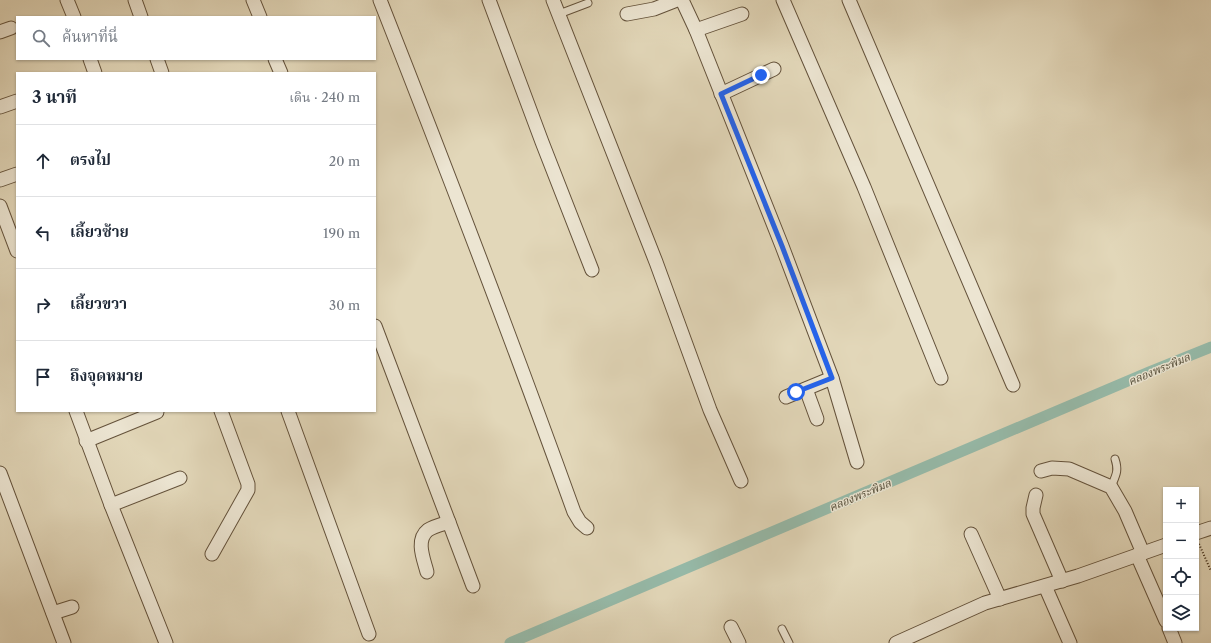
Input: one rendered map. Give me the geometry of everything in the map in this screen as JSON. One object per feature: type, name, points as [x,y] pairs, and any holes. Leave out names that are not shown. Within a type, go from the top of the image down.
[{"type":"street","points":[[67,0],[74,16]]},
{"type":"street","points":[[135,0],[141,16]]},
{"type":"street","points":[[253,0],[260,16]]},
{"type":"street","points":[[380,0],[516,352],[574,512],[580,522],[587,528]]},
{"type":"street","points":[[489,0],[592,270]]},
{"type":"street","points":[[553,0],[656,262],[710,410],[741,481]]},
{"type":"street","points":[[627,14],[654,8],[677,0]]},
{"type":"street","points":[[682,0],[696,30],[782,246],[832,378],[857,462]]},
{"type":"street","points":[[783,0],[864,187],[941,378]]},
{"type":"street","points":[[849,0],[1013,385]]},
{"type":"street","points":[[696,30],[742,14]]},
{"type":"street","points":[[90,60],[95,72]]},
{"type":"street","points":[[157,60],[162,72]]},
{"type":"street","points":[[276,60],[281,72]]},
{"type":"street","points":[[721,94],[774,69]]},
{"type":"street","points":[[0,107],[16,101]]},
{"type":"street","points":[[0,180],[16,174]]},
{"type":"street","points":[[0,206],[16,246]]},
{"type":"street","points":[[376,329],[473,586]]},
{"type":"street","points":[[786,396],[832,378]]},
{"type":"street","points":[[806,388],[817,419]]},
{"type":"street","points":[[76,412],[111,505],[166,643]]},
{"type":"street","points":[[86,440],[157,412]]},
{"type":"street","points":[[212,554],[248,490],[248,484],[221,412]]},
{"type":"street","points":[[288,412],[369,634]]},
{"type":"street","points":[[1041,471],[1052,468],[1068,468],[1111,487],[1125,512],[1163,613]]},
{"type":"street","points":[[0,473],[64,643]]},
{"type":"street","points":[[111,505],[180,478]]},
{"type":"street","points":[[1036,494],[1033,514],[1062,581]]},
{"type":"street","points":[[427,572],[422,552],[422,540],[427,530],[449,522]]},
{"type":"street","points":[[1199,538],[1211,528]]},
{"type":"street","points":[[971,534],[1000,599]]},
{"type":"street","points":[[896,643],[985,604],[1062,581],[1163,546]]},
{"type":"street","points":[[1045,586],[1070,643]]},
{"type":"street","points":[[53,613],[72,607]]},
{"type":"street","points":[[731,627],[739,643]]},
{"type":"street","points":[[1170,631],[1175,643]]},
{"type":"lane","points":[[559,14],[588,3]]},
{"type":"lane","points":[[1111,487],[1118,472],[1115,459]]},
{"type":"lane","points":[[782,629],[788,643]]},
{"type":"path","points":[[1199,542],[1211,572]]},
{"type":"waterway","name":"คลองพระพิมล","points":[[510,643],[1211,347]]},
{"type":"route","points":[[761,75],[721,94],[782,246],[832,378],[796,392]]}]
